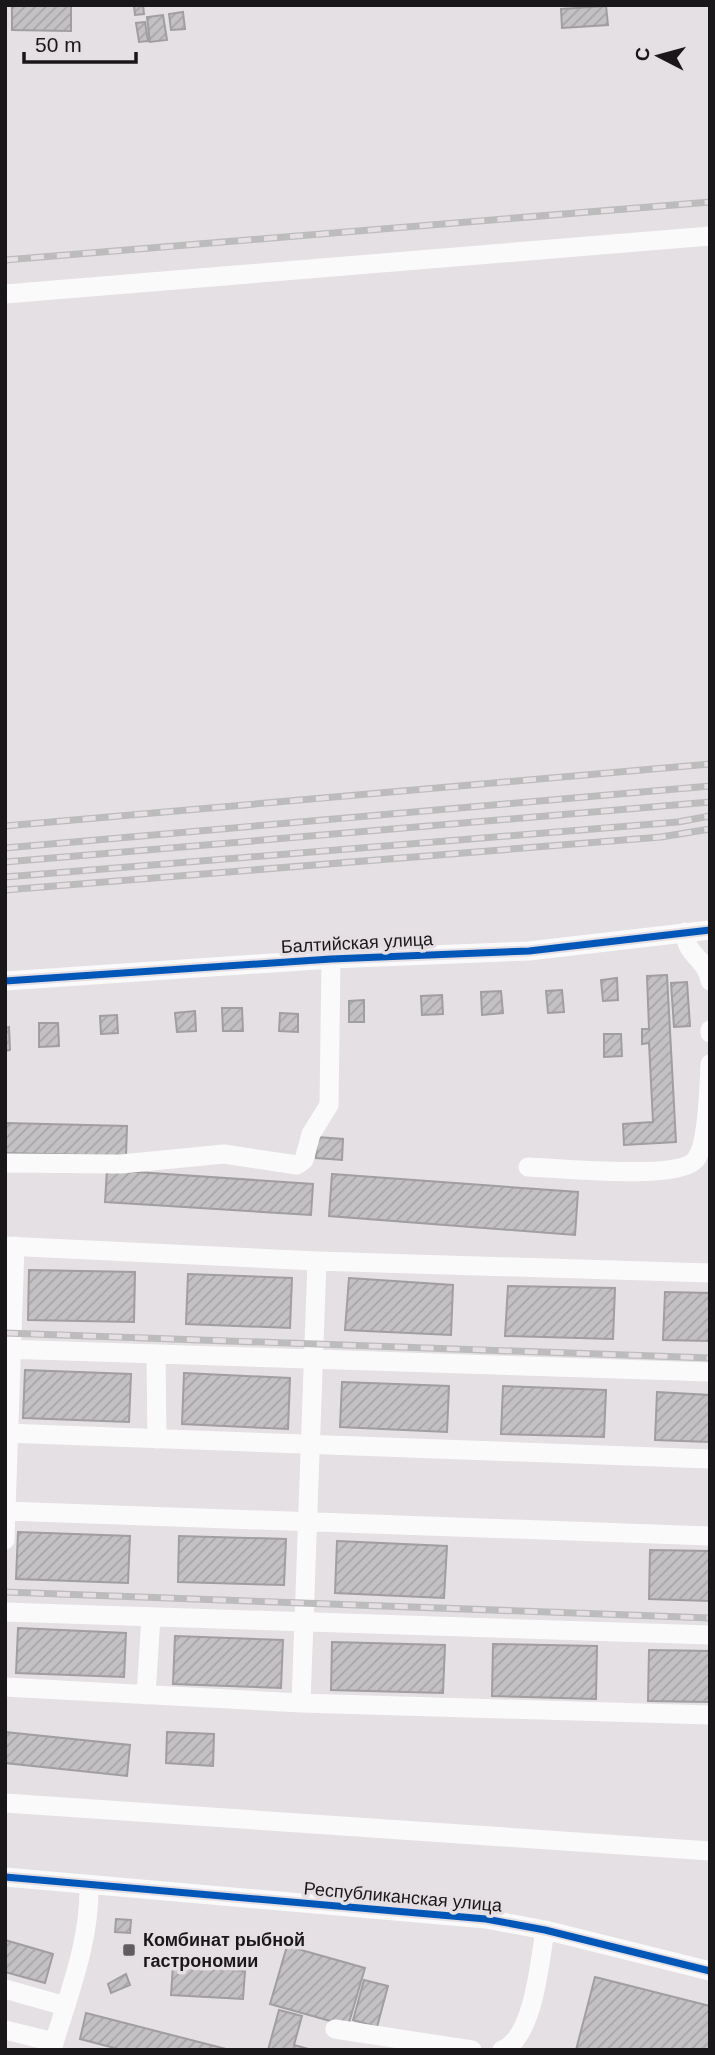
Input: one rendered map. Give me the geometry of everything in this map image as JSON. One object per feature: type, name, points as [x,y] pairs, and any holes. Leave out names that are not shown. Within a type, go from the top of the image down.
[{"type":"street","points":[[5,294],[710,236]]},
{"type":"street","name":"Балтийская улица","points":[[5,981],[331,959],[529,951],[710,930]]},
{"type":"street","points":[[685,932],[688,950],[707,967],[710,981]]},
{"type":"street","points":[[5,1163],[121,1164],[224,1154],[297,1165],[304,1160],[311,1133],[329,1105],[331,959]]},
{"type":"street","points":[[528,1167],[666,1172],[694,1162],[698,1157],[706,1119],[710,1064]]},
{"type":"street","points":[[5,1539],[10,1246],[317,1261],[710,1273]]},
{"type":"street","points":[[301,1703],[317,1261]]},
{"type":"street","points":[[8,1349],[314,1361],[710,1371]]},
{"type":"street","points":[[156,1355],[157,1439]]},
{"type":"street","points":[[7,1433],[710,1459]]},
{"type":"street","points":[[6,1511],[710,1536]]},
{"type":"street","points":[[5,1612],[710,1634]]},
{"type":"street","points":[[146,1695],[151,1617]]},
{"type":"street","points":[[5,1687],[301,1703],[710,1716]]},
{"type":"street","points":[[5,1803],[710,1851]]},
{"type":"street","name":"Республиканская улица","points":[[5,1877],[486,1919],[545,1930],[710,1971]]},
{"type":"street","points":[[5,2029],[53,2046],[89,1917],[89,1885]]},
{"type":"street","points":[[502,2050],[516,2038],[526,2018],[545,1930]]},
{"type":"street","points":[[5,1989],[65,2006]]},
{"type":"street","points":[[335,2029],[472,2050]]},
{"type":"building","points":[[12,5],[71,5],[71,31],[12,30]]},
{"type":"building","points":[[134,5],[143,5],[144,14],[135,15]]},
{"type":"building","points":[[606,6],[608,25],[562,28],[561,9]]},
{"type":"building","points":[[183,12],[185,29],[171,30],[169,14]]},
{"type":"building","points":[[163,15],[167,40],[150,42],[147,17]]},
{"type":"building","points":[[145,22],[148,41],[139,42],[136,23]]},
{"type":"building","points":[[667,975],[676,1142],[624,1145],[623,1124],[653,1122],[649,1043],[642,1044],[642,1029],[649,1029],[647,976]]},
{"type":"building","points":[[617,978],[618,1000],[603,1001],[601,980]]},
{"type":"building","points":[[687,982],[690,1026],[674,1027],[671,983]]},
{"type":"building","points":[[562,990],[564,1012],[548,1013],[546,991]]},
{"type":"building","points":[[501,991],[503,1013],[482,1015],[481,992]]},
{"type":"building","points":[[442,995],[443,1014],[422,1015],[421,996]]},
{"type":"building","points":[[364,1000],[364,1022],[349,1022],[349,1001]]},
{"type":"building","points":[[222,1008],[242,1008],[243,1031],[223,1031]]},
{"type":"building","points":[[195,1011],[196,1031],[177,1032],[175,1013]]},
{"type":"building","points":[[280,1013],[298,1014],[298,1032],[279,1031]]},
{"type":"building","points":[[117,1015],[118,1033],[101,1034],[100,1016]]},
{"type":"building","points":[[39,1023],[58,1023],[59,1046],[39,1047]]},
{"type":"building","points":[[9,1027],[10,1050],[5,1051],[5,1028]]},
{"type":"building","points":[[604,1034],[621,1034],[622,1056],[604,1057]]},
{"type":"building","points":[[5,1123],[127,1126],[126,1156],[5,1153]]},
{"type":"building","points":[[317,1137],[343,1139],[342,1160],[316,1158]]},
{"type":"building","points":[[107,1170],[313,1184],[311,1215],[105,1202]]},
{"type":"building","points":[[332,1174],[578,1192],[575,1235],[329,1216]]},
{"type":"building","points":[[29,1270],[135,1272],[134,1322],[28,1320]]},
{"type":"building","points":[[188,1274],[292,1278],[290,1328],[186,1324]]},
{"type":"building","points":[[349,1278],[453,1285],[451,1335],[345,1330]]},
{"type":"building","points":[[508,1286],[615,1288],[613,1339],[505,1336]]},
{"type":"building","points":[[665,1292],[710,1293],[710,1341],[663,1340]]},
{"type":"building","points":[[25,1370],[131,1374],[129,1422],[23,1418]]},
{"type":"building","points":[[184,1373],[290,1378],[288,1429],[182,1424]]},
{"type":"building","points":[[342,1382],[449,1386],[447,1432],[340,1427]]},
{"type":"building","points":[[503,1386],[606,1390],[604,1437],[501,1434]]},
{"type":"building","points":[[657,1392],[710,1395],[710,1442],[655,1440]]},
{"type":"building","points":[[18,1532],[130,1536],[128,1583],[16,1579]]},
{"type":"building","points":[[179,1536],[286,1539],[284,1585],[178,1582]]},
{"type":"building","points":[[337,1541],[447,1546],[444,1598],[335,1593]]},
{"type":"building","points":[[650,1550],[710,1551],[710,1601],[649,1599]]},
{"type":"building","points":[[18,1628],[126,1633],[124,1677],[16,1673]]},
{"type":"building","points":[[175,1636],[283,1640],[281,1688],[173,1684]]},
{"type":"building","points":[[332,1642],[445,1645],[443,1693],[331,1690]]},
{"type":"building","points":[[493,1644],[597,1646],[596,1699],[492,1696]]},
{"type":"building","points":[[649,1650],[710,1651],[710,1702],[648,1701]]},
{"type":"building","points":[[5,1732],[130,1745],[127,1776],[5,1763]]},
{"type":"building","points":[[167,1732],[214,1734],[213,1766],[166,1763]]},
{"type":"building","points":[[116,1919],[131,1920],[130,1933],[115,1932]]},
{"type":"building","points":[[5,1940],[53,1954],[45,1983],[5,1972]]},
{"type":"building","points":[[287,1946],[365,1968],[348,2026],[270,2004]]},
{"type":"building","points":[[173,1966],[245,1971],[243,1999],[171,1995]]},
{"type":"building","points":[[126,1974],[130,1985],[111,1993],[108,1984]]},
{"type":"building","points":[[595,1977],[710,2006],[710,2050],[576,2050]]},
{"type":"building","points":[[364,1980],[388,1986],[377,2027],[353,2020]]},
{"type":"building","points":[[279,2010],[302,2016],[294,2045],[312,2050],[268,2050]]},
{"type":"building","points":[[86,2013],[230,2050],[122,2050],[80,2039]]},
{"type":"railway","points":[[5,260],[710,202]]},
{"type":"railway","points":[[5,826],[710,764]]},
{"type":"railway","points":[[5,848],[710,786]]},
{"type":"railway","points":[[5,862],[710,802]]},
{"type":"railway","points":[[5,877],[678,822],[710,816]]},
{"type":"railway","points":[[5,890],[661,837],[710,829]]},
{"type":"railway","points":[[5,1333],[710,1358]]},
{"type":"railway","points":[[5,1592],[710,1618]]},
{"type":"cycle path","points":[[5,981],[331,959],[529,951],[710,930]]},
{"type":"cycle path","points":[[5,1877],[486,1919],[545,1930],[710,1971]]},
{"type":"place","name":"Комбинат рыбной гастрономии","points":[[129,1950]]}]
